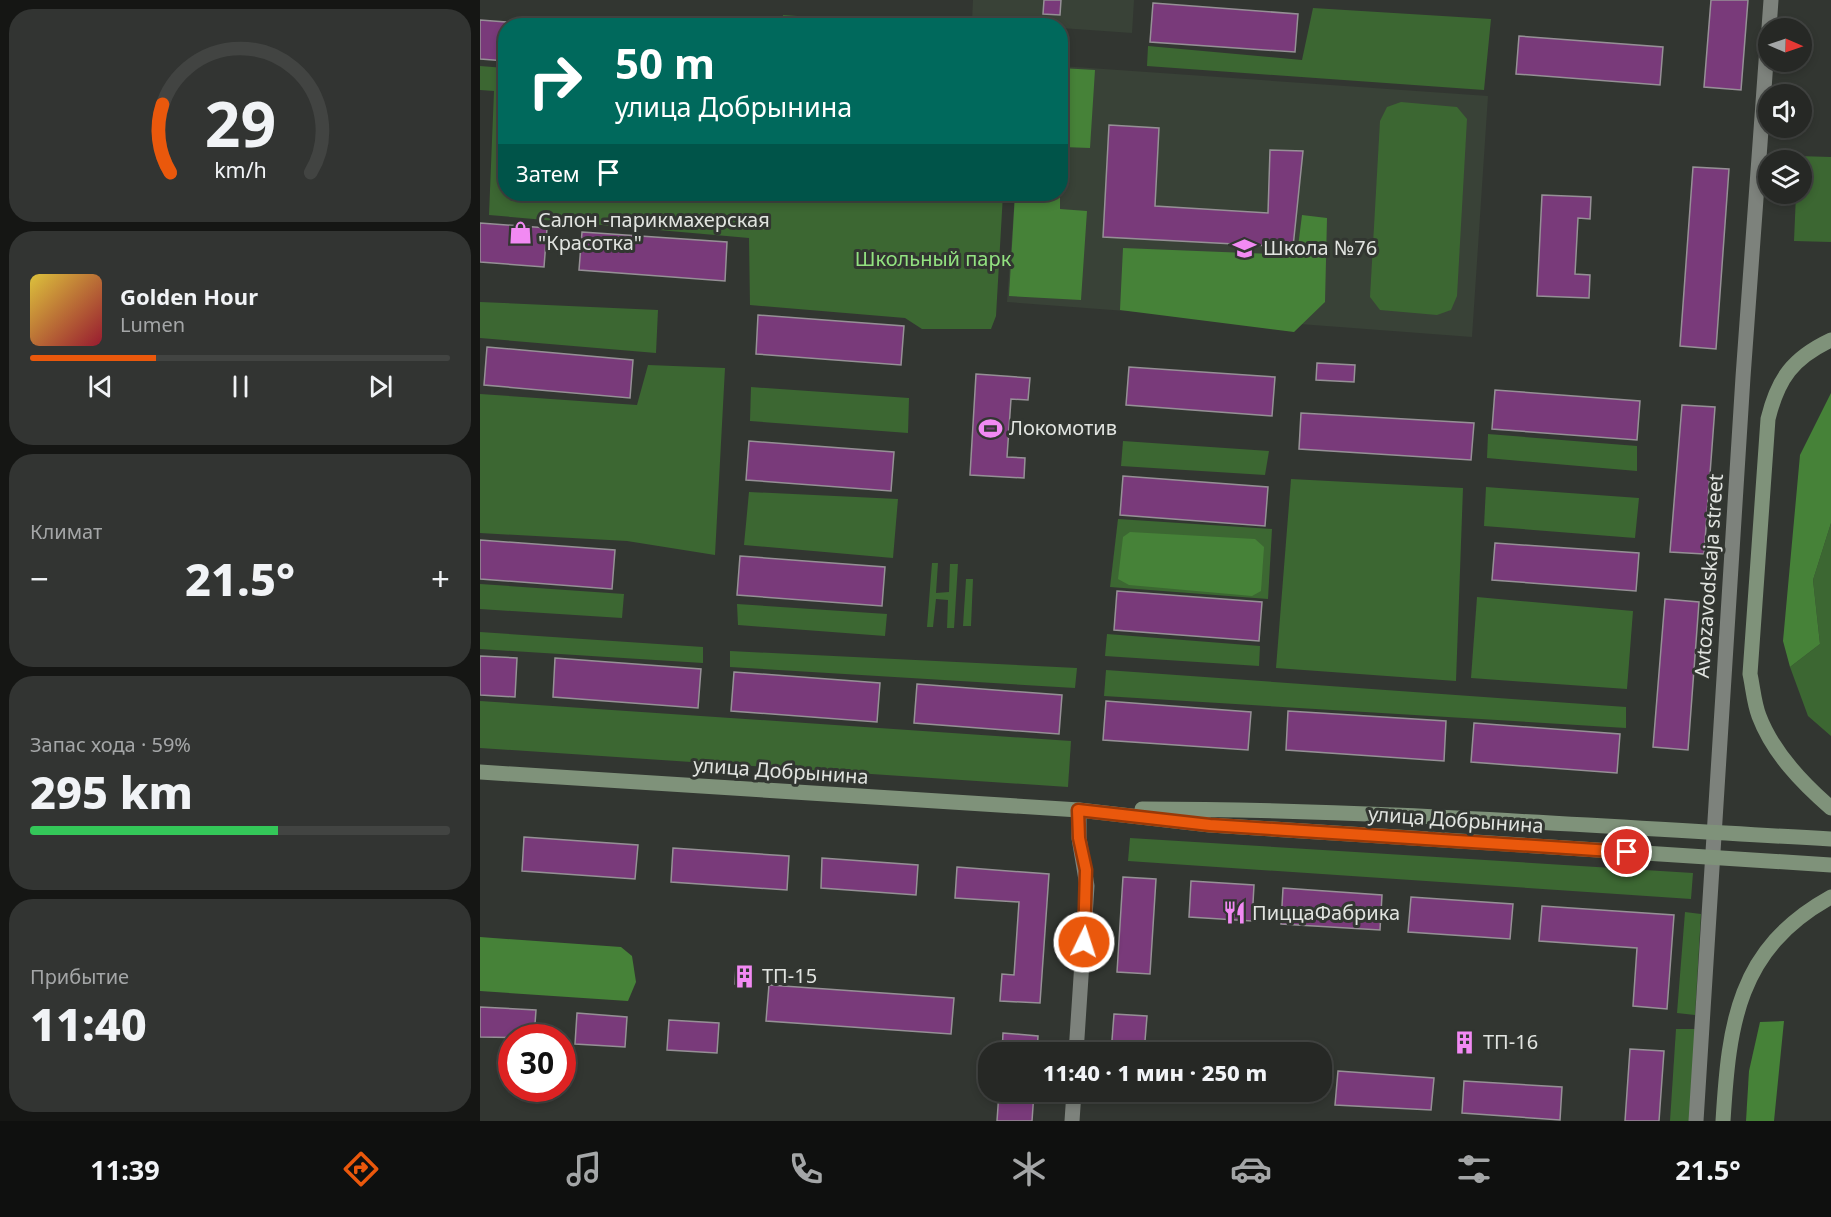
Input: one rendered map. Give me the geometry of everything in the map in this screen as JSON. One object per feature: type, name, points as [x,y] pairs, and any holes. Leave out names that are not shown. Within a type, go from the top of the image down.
[{"type":"main road","points":[[1831,340],[1809,350],[1795,362],[1774,395],[1765,439],[1750,674],[1759,716],[1780,756],[1812,792],[1831,808]]},
{"type":"main road","name":"улица Добрынина","points":[[480,772],[1078,810],[1210,825],[1831,865]]},
{"type":"main road","name":"улица Добрынина","points":[[1078,810],[1210,809],[1831,839]]},
{"type":"main road","points":[[1723,1121],[1732,1027],[1745,986],[1766,952],[1791,924],[1831,897]]},
{"type":"street","points":[[1770,18],[1771,0]]},
{"type":"street","name":"Avtozavodskaja street","points":[[1696,1121],[1743,377],[1765,72]]},
{"type":"street","points":[[1077,1042],[1087,886],[1079,838],[1078,810]]},
{"type":"street","points":[[1072,1121],[1073,1102]]},
{"type":"shaded area","points":[[973,0],[1134,0],[1132,33],[1068,28],[1068,18],[972,18]]},
{"type":"shaded area","name":"Школа №76","points":[[1068,66],[1488,96],[1472,337],[1007,302],[1014,201],[1068,201]]},
{"type":"green space","points":[[1313,8],[1491,19],[1484,90],[1147,66],[1148,46],[1302,60]]},
{"type":"green space","points":[[783,15],[827,18],[783,18]]},
{"type":"green space","name":"Школьный парк","points":[[480,66],[498,67],[498,201],[1003,201],[996,316],[991,329],[922,329],[905,318],[750,305],[749,238],[489,215],[494,91],[480,90]]},
{"type":"green space","points":[[1068,68],[1095,70],[1090,148],[1068,147]]},
{"type":"green space","points":[[1401,102],[1457,107],[1467,119],[1457,296],[1451,310],[1437,315],[1380,310],[1370,297],[1380,121],[1387,107]]},
{"type":"green space","points":[[1812,156],[1831,157],[1831,242],[1794,241],[1796,204],[1812,204]]},
{"type":"green space","points":[[1015,201],[1060,201],[1060,209],[1087,211],[1081,300],[1009,296]]},
{"type":"green space","points":[[1302,215],[1327,218],[1325,302],[1294,332],[1120,310],[1123,248],[1297,255]]},
{"type":"green space","points":[[480,302],[658,310],[656,353],[480,338]]},
{"type":"green space","points":[[648,365],[725,368],[715,555],[627,541],[480,533],[480,394],[637,405]]},
{"type":"green space","points":[[751,387],[909,398],[908,433],[750,421]]},
{"type":"green space","points":[[1831,393],[1831,523],[1813,580],[1820,644],[1790,667],[1783,641],[1800,455]]},
{"type":"green space","points":[[1488,434],[1637,446],[1637,471],[1487,458]]},
{"type":"green space","points":[[1123,441],[1269,451],[1265,475],[1121,466]]},
{"type":"green space","points":[[1291,479],[1463,488],[1456,681],[1276,668]]},
{"type":"green space","points":[[1486,487],[1639,498],[1635,538],[1484,526]]},
{"type":"green space","points":[[749,492],[898,499],[893,558],[744,545]]},
{"type":"green space","points":[[1118,519],[1272,529],[1268,599],[1110,587]]},
{"type":"green space","points":[[1831,523],[1831,736],[1808,716],[1790,667],[1820,644],[1813,580]]},
{"type":"green space","points":[[1130,532],[1255,539],[1264,547],[1261,591],[1252,596],[1129,585],[1118,579],[1123,537]]},
{"type":"green space","points":[[932,563],[938,563],[936,593],[949,592],[950,564],[958,564],[954,628],[947,628],[948,600],[936,599],[933,627],[927,627]]},
{"type":"green space","points":[[966,579],[973,579],[971,626],[963,626]]},
{"type":"green space","points":[[480,584],[624,594],[622,618],[480,609]]},
{"type":"green space","points":[[1477,597],[1633,611],[1627,689],[1471,678]]},
{"type":"green space","points":[[737,604],[887,614],[885,636],[738,625]]},
{"type":"green space","points":[[480,632],[703,647],[703,663],[480,649]]},
{"type":"green space","points":[[1107,634],[1260,646],[1259,666],[1105,656]]},
{"type":"green space","points":[[730,651],[1077,668],[1075,688],[730,667]]},
{"type":"green space","points":[[1106,670],[1626,707],[1626,728],[1104,696]]},
{"type":"green space","points":[[480,701],[1071,741],[1068,787],[480,748]]},
{"type":"green space","points":[[1130,838],[1693,873],[1691,899],[1128,861]]},
{"type":"green space","points":[[1685,912],[1701,914],[1695,1015],[1677,1013]]},
{"type":"green space","points":[[480,937],[621,947],[632,956],[636,982],[628,1001],[480,991]]},
{"type":"green space","points":[[1784,1021],[1774,1121],[1746,1121],[1749,1071],[1760,1022]]},
{"type":"green space","points":[[1676,1029],[1696,1029],[1691,1121],[1670,1121]]},
{"type":"building","points":[[1044,0],[1061,0],[1060,15],[1043,14]]},
{"type":"building","points":[[1711,0],[1748,0],[1741,90],[1704,87]]},
{"type":"building","points":[[1153,3],[1298,14],[1295,52],[1150,42]]},
{"type":"building","points":[[480,20],[498,21],[498,60],[480,59]]},
{"type":"building","points":[[1519,36],[1663,47],[1660,85],[1516,74]]},
{"type":"building","points":[[1109,125],[1159,128],[1155,206],[1268,213],[1270,150],[1303,151],[1293,247],[1103,237]]},
{"type":"building","points":[[1693,167],[1729,169],[1716,349],[1680,346]]},
{"type":"building","points":[[1542,195],[1591,197],[1590,219],[1578,218],[1575,274],[1590,275],[1589,298],[1537,296]]},
{"type":"building","points":[[480,223],[547,228],[544,267],[480,262]]},
{"type":"building","points":[[582,232],[727,242],[725,281],[579,270]]},
{"type":"building","points":[[758,315],[904,326],[901,365],[756,354]]},
{"type":"building","points":[[487,347],[633,360],[630,398],[484,385]]},
{"type":"building","points":[[1317,363],[1355,365],[1354,382],[1316,380]]},
{"type":"building","points":[[1129,367],[1275,377],[1272,416],[1126,405]]},
{"type":"building","name":"Локомотив","points":[[976,374],[1030,378],[1028,400],[1011,399],[1007,457],[1025,458],[1024,478],[970,475]]},
{"type":"building","points":[[1495,390],[1640,401],[1637,440],[1492,429]]},
{"type":"building","points":[[1682,405],[1715,407],[1704,554],[1670,552]]},
{"type":"building","points":[[1301,413],[1474,423],[1471,460],[1299,449]]},
{"type":"building","points":[[749,441],[894,452],[891,491],[746,480]]},
{"type":"building","points":[[1123,476],[1268,487],[1265,526],[1120,515]]},
{"type":"building","points":[[480,540],[615,550],[612,589],[480,579]]},
{"type":"building","points":[[1495,543],[1639,553],[1636,591],[1492,580]]},
{"type":"building","points":[[740,556],[885,567],[882,606],[737,595]]},
{"type":"building","points":[[1117,591],[1262,602],[1259,641],[1114,630]]},
{"type":"building","points":[[1665,599],[1699,602],[1688,750],[1653,747]]},
{"type":"building","points":[[480,656],[517,658],[515,697],[480,695]]},
{"type":"building","points":[[555,658],[701,669],[698,708],[553,697]]},
{"type":"building","points":[[734,672],[880,683],[877,722],[731,711]]},
{"type":"building","points":[[917,684],[1062,695],[1059,734],[914,723]]},
{"type":"building","points":[[1106,701],[1251,712],[1248,750],[1103,740]]},
{"type":"building","points":[[1288,711],[1446,721],[1444,761],[1286,750]]},
{"type":"building","points":[[1474,723],[1620,734],[1617,773],[1471,762]]},
{"type":"building","points":[[524,837],[638,845],[635,879],[522,871]]},
{"type":"building","points":[[673,848],[789,856],[787,890],[671,882]]},
{"type":"building","points":[[822,858],[918,865],[916,895],[821,888]]},
{"type":"building","points":[[957,867],[1049,874],[1040,1003],[1000,1001],[1002,974],[1014,975],[1019,902],[955,898]]},
{"type":"building","points":[[1123,877],[1156,879],[1150,974],[1117,972]]},
{"type":"building","points":[[1191,881],[1254,885],[1252,921],[1189,917]]},
{"type":"building","points":[[1283,888],[1382,895],[1380,930],[1281,924]]},
{"type":"building","points":[[1411,897],[1513,904],[1510,939],[1408,932]]},
{"type":"building","points":[[1542,906],[1674,915],[1667,1009],[1633,1006],[1637,948],[1539,941]]},
{"type":"building","name":"ТП-15","points":[[736,966],[752,968],[751,985],[735,984]]},
{"type":"building","points":[[769,985],[954,998],[951,1034],[766,1021]]},
{"type":"building","points":[[480,1007],[536,1010],[535,1024],[498,1024],[498,1037],[480,1037]]},
{"type":"building","points":[[577,1013],[627,1017],[625,1047],[576,1044]]},
{"type":"building","points":[[1114,1014],[1147,1016],[1145,1042],[1112,1042]]},
{"type":"building","points":[[669,1020],[719,1023],[717,1053],[667,1050]]},
{"type":"building","name":"ТП-16","points":[[1457,1032],[1473,1033],[1472,1051],[1456,1050]]},
{"type":"building","points":[[1003,1033],[1038,1036],[1038,1042],[1003,1042]]},
{"type":"building","points":[[1630,1049],[1664,1051],[1659,1121],[1625,1121]]},
{"type":"building","points":[[1338,1071],[1434,1078],[1431,1110],[1335,1105]]},
{"type":"building","points":[[1464,1081],[1562,1087],[1560,1120],[1462,1113]]},
{"type":"building","points":[[998,1102],[1033,1102],[1032,1121],[997,1121]]},
{"type":"place","name":"Салон -парикмахерская \"Красотка\"","points":[[520,232]]},
{"type":"place","name":"Школа №76","points":[[1245,248]]},
{"type":"place","name":"Локомотив","points":[[991,428]]},
{"type":"place","name":"ПиццаФабрика","points":[[1234,913]]},
{"type":"place","name":"ТП-15","points":[[744,976]]},
{"type":"place","name":"ТП-16","points":[[1465,1042]]},
{"type":"route","points":[[1084,942],[1087,886],[1078,830],[1078,810],[1210,825],[1627,852]]}]
